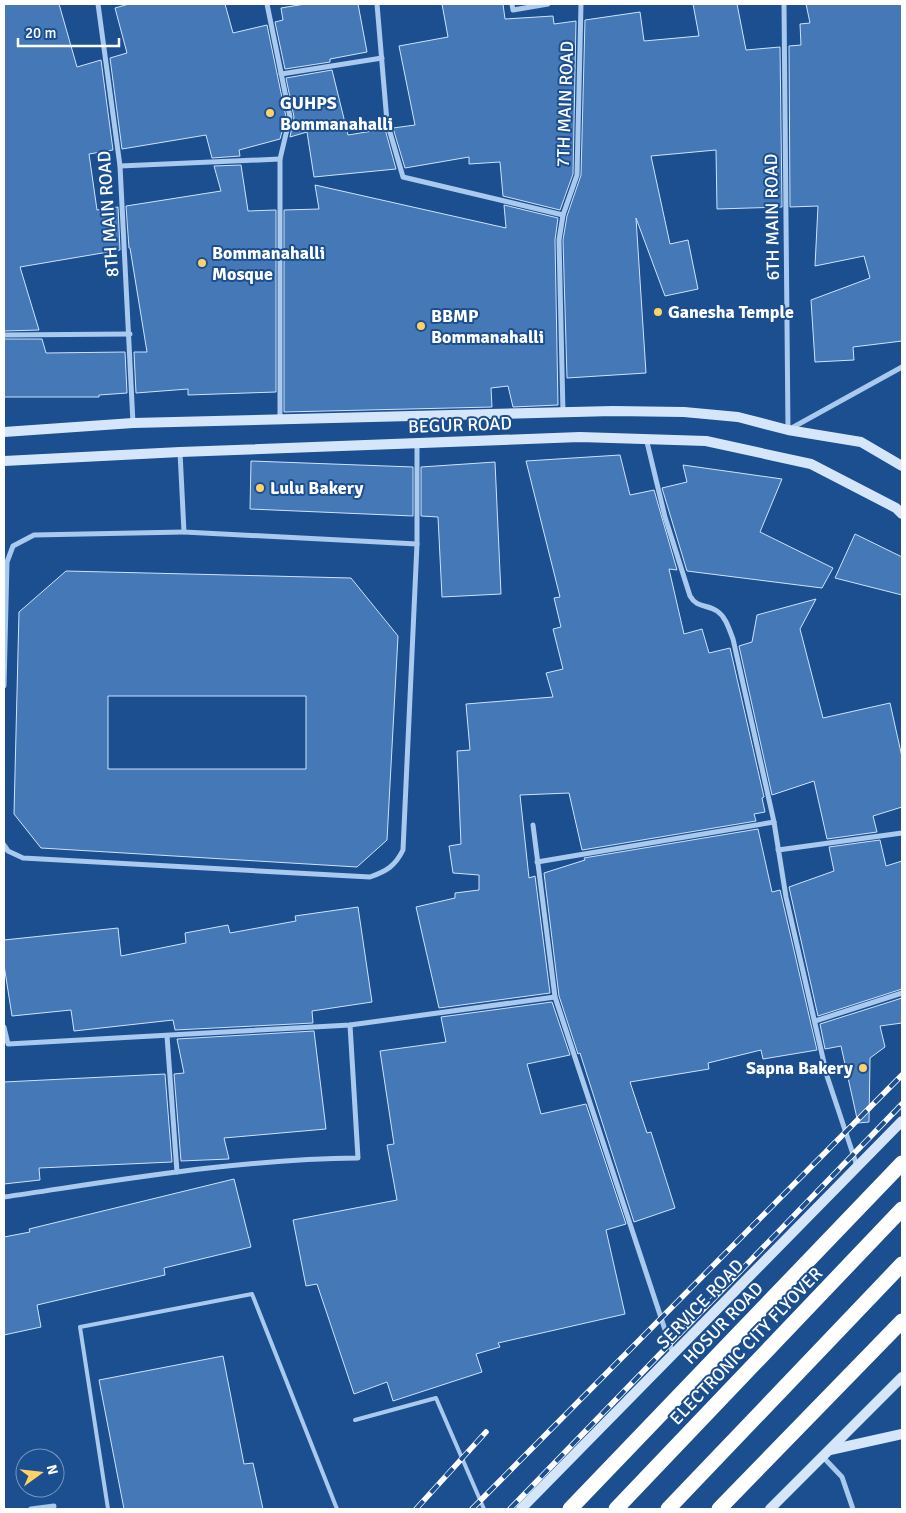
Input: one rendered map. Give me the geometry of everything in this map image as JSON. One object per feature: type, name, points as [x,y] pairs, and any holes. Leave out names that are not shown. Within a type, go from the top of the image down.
[{"type":"highway","name":"HOSUR ROAD","points":[[570,1509],[902,1163]]},
{"type":"highway","name":"ELECTRONIC CITY FLYOVER","points":[[616,1509],[902,1209]]},
{"type":"highway","points":[[668,1509],[902,1264]]},
{"type":"highway","points":[[719,1509],[902,1321]]},
{"type":"main road","name":"BEGUR ROAD","points":[[4,432],[133,423],[280,418],[684,412],[738,417],[788,430],[861,442],[902,466]]},
{"type":"main road","name":"BEGUR ROAD","points":[[4,461],[180,452],[580,437],[706,441],[811,464],[896,508],[902,514]]},
{"type":"main road","name":"SERVICE ROAD","points":[[521,1509],[902,1121]]},
{"type":"main road","points":[[770,1509],[902,1377]]},
{"type":"main road","points":[[826,1454],[902,1434]]},
{"type":"street","name":"8TH MAIN ROAD","points":[[98,4],[120,166],[130,334],[133,423]]},
{"type":"street","points":[[267,4],[290,117],[280,159],[280,418]]},
{"type":"street","points":[[377,4],[387,122],[402,177],[564,215]]},
{"type":"street","points":[[512,4],[513,10],[548,4]]},
{"type":"street","name":"7TH MAIN ROAD","points":[[563,413],[559,240],[564,215],[577,175],[581,4]]},
{"type":"street","name":"6TH MAIN ROAD","points":[[784,4],[788,430]]},
{"type":"street","points":[[281,74],[382,58]]},
{"type":"street","points":[[120,166],[280,159]]},
{"type":"street","points":[[4,335],[130,334]]},
{"type":"street","points":[[788,430],[902,367]]},
{"type":"street","points":[[646,438],[665,517],[690,596],[694,603],[710,608],[722,616],[733,639],[774,822],[786,897],[827,1076],[857,1166]]},
{"type":"street","points":[[4,845],[8,851],[23,858],[370,876],[386,872],[396,863],[403,850],[417,544],[416,444]]},
{"type":"street","points":[[180,452],[184,532]]},
{"type":"street","points":[[4,686],[7,562],[14,546],[34,535],[184,532],[417,544]]},
{"type":"street","points":[[538,862],[774,822]]},
{"type":"street","points":[[533,825],[555,997],[673,1355]]},
{"type":"street","points":[[778,850],[902,833]]},
{"type":"street","points":[[815,1021],[902,993]]},
{"type":"street","points":[[4,1027],[8,1044],[168,1036],[350,1025],[555,997]]},
{"type":"street","points":[[4,1196],[177,1172],[313,1158],[358,1158],[350,1025]]},
{"type":"street","points":[[168,1036],[177,1172]]},
{"type":"street","points":[[826,1454],[842,1477],[853,1509]]},
{"type":"street","points":[[30,1509],[54,1506]]},
{"type":"lane","points":[[108,1509],[80,1327],[252,1294],[338,1509]]},
{"type":"lane","points":[[355,1420],[436,1398],[484,1509]]},
{"type":"building","points":[[4,4],[59,4],[77,67],[101,60],[113,150],[89,154],[97,210],[118,207],[120,250],[20,267],[39,330],[4,331]]},
{"type":"building","points":[[129,4],[225,4],[233,33],[267,25],[286,117],[280,139],[239,150],[240,156],[212,158],[206,135],[122,149],[110,58],[127,53],[115,8]]},
{"type":"building","points":[[305,4],[358,4],[367,52],[330,59],[330,62],[285,69],[275,22],[283,20],[281,8]]},
{"type":"building","points":[[442,4],[503,4],[505,19],[553,16],[554,24],[576,21],[573,174],[560,210],[503,196],[500,162],[469,164],[469,157],[405,168],[393,128],[415,125],[399,46],[448,37]]},
{"type":"building","points":[[693,4],[737,4],[746,50],[780,47],[782,207],[717,209],[716,150],[651,156],[670,244],[688,240],[698,289],[665,296],[636,218],[646,373],[567,378],[563,240],[567,216],[581,175],[585,20],[640,12],[644,41],[699,36]]},
{"type":"building","points":[[806,4],[902,4],[902,341],[853,347],[854,360],[815,362],[811,300],[870,278],[864,256],[815,266],[818,206],[790,207],[789,46],[801,45],[800,24],[810,23]]},
{"type":"building","points":[[332,70],[348,135],[385,129],[396,169],[314,177],[307,132],[290,137],[294,117],[286,78]]},
{"type":"building","points":[[241,165],[248,211],[276,210],[276,392],[188,395],[188,389],[136,393],[134,352],[147,352],[129,248],[126,206],[221,191],[214,166]]},
{"type":"building","name":"BBMP Bommanahalli","points":[[315,185],[506,228],[504,205],[558,218],[555,240],[558,405],[513,407],[508,386],[491,388],[492,407],[284,412],[284,210],[319,209]]},
{"type":"building","points":[[4,339],[42,339],[46,353],[125,352],[127,393],[99,395],[99,397],[4,397]]},
{"type":"building","points":[[620,455],[630,495],[654,490],[677,570],[669,569],[684,634],[702,629],[709,653],[730,648],[764,797],[762,798],[765,812],[754,814],[756,821],[582,850],[569,793],[520,795],[529,878],[535,876],[550,993],[439,1008],[416,907],[455,898],[455,893],[479,890],[479,875],[453,873],[449,846],[461,844],[457,751],[470,750],[466,704],[553,697],[546,673],[563,669],[553,629],[561,627],[554,598],[560,597],[526,461]]},
{"type":"building","points":[[251,461],[413,467],[413,516],[250,509]]},
{"type":"building","points":[[495,462],[501,594],[442,597],[438,517],[421,516],[421,467]]},
{"type":"building","points":[[683,465],[782,479],[760,532],[833,568],[822,588],[687,571],[662,488],[687,482]]},
{"type":"building","points":[[855,534],[902,557],[902,595],[835,578]]},
{"type":"building","points":[[66,571],[351,578],[398,636],[387,840],[357,867],[41,848],[14,814],[19,612]],"holes":[[[108,696],[306,696],[306,769],[108,769]]]},
{"type":"building","points":[[816,599],[800,629],[823,718],[890,703],[902,757],[902,807],[873,816],[877,832],[827,839],[814,781],[772,795],[739,646],[752,642],[757,615]]},
{"type":"building","points":[[758,829],[772,892],[780,890],[817,1050],[763,1059],[761,1050],[708,1063],[709,1069],[630,1082],[647,1133],[651,1132],[675,1208],[634,1222],[580,1053],[578,1054],[559,996],[544,873],[585,860],[584,858]]},
{"type":"building","points":[[880,840],[886,866],[902,861],[902,989],[818,1016],[789,887],[834,871],[829,847]]},
{"type":"building","points":[[358,907],[372,1002],[312,1011],[313,1023],[175,1030],[173,1020],[74,1031],[71,1010],[12,1016],[4,965],[4,940],[118,928],[121,956],[186,943],[185,933],[228,925],[230,933],[296,921],[295,916]]},
{"type":"building","points":[[902,998],[902,1023],[880,1026],[885,1047],[870,1058],[869,1122],[858,1123],[841,1046],[825,1049],[820,1024]]},
{"type":"building","points":[[552,1002],[570,1055],[527,1064],[541,1114],[586,1104],[626,1224],[606,1230],[625,1314],[498,1343],[500,1347],[476,1354],[482,1372],[393,1401],[387,1382],[354,1394],[317,1284],[306,1286],[293,1220],[397,1200],[387,1145],[394,1144],[380,1051],[446,1042],[441,1017]]},
{"type":"building","points":[[314,1031],[326,1129],[224,1138],[229,1159],[181,1161],[174,1074],[184,1073],[177,1039]]},
{"type":"building","points":[[165,1074],[172,1162],[39,1168],[40,1180],[4,1184],[4,1082]]},
{"type":"building","points":[[234,1179],[251,1247],[164,1268],[165,1275],[37,1305],[41,1327],[4,1335],[4,1237],[30,1232],[29,1229]]},
{"type":"building","points":[[223,1356],[244,1464],[253,1463],[263,1509],[124,1509],[99,1380]]},
{"type":"railway","points":[[472,1509],[902,1075]]},
{"type":"railway","points":[[510,1509],[902,1104]]},
{"type":"railway","points":[[416,1509],[486,1432]]},
{"type":"place","name":"GUHPS Bommanahalli","points":[[270,113]]},
{"type":"place","name":"Bommanahalli Mosque","points":[[202,263]]},
{"type":"place","name":"Ganesha Temple","points":[[658,312]]},
{"type":"place","name":"BBMP Bommanahalli","points":[[421,326]]},
{"type":"place","name":"Lulu Bakery","points":[[260,488]]},
{"type":"place","name":"Sapna Bakery","points":[[863,1068]]}]
